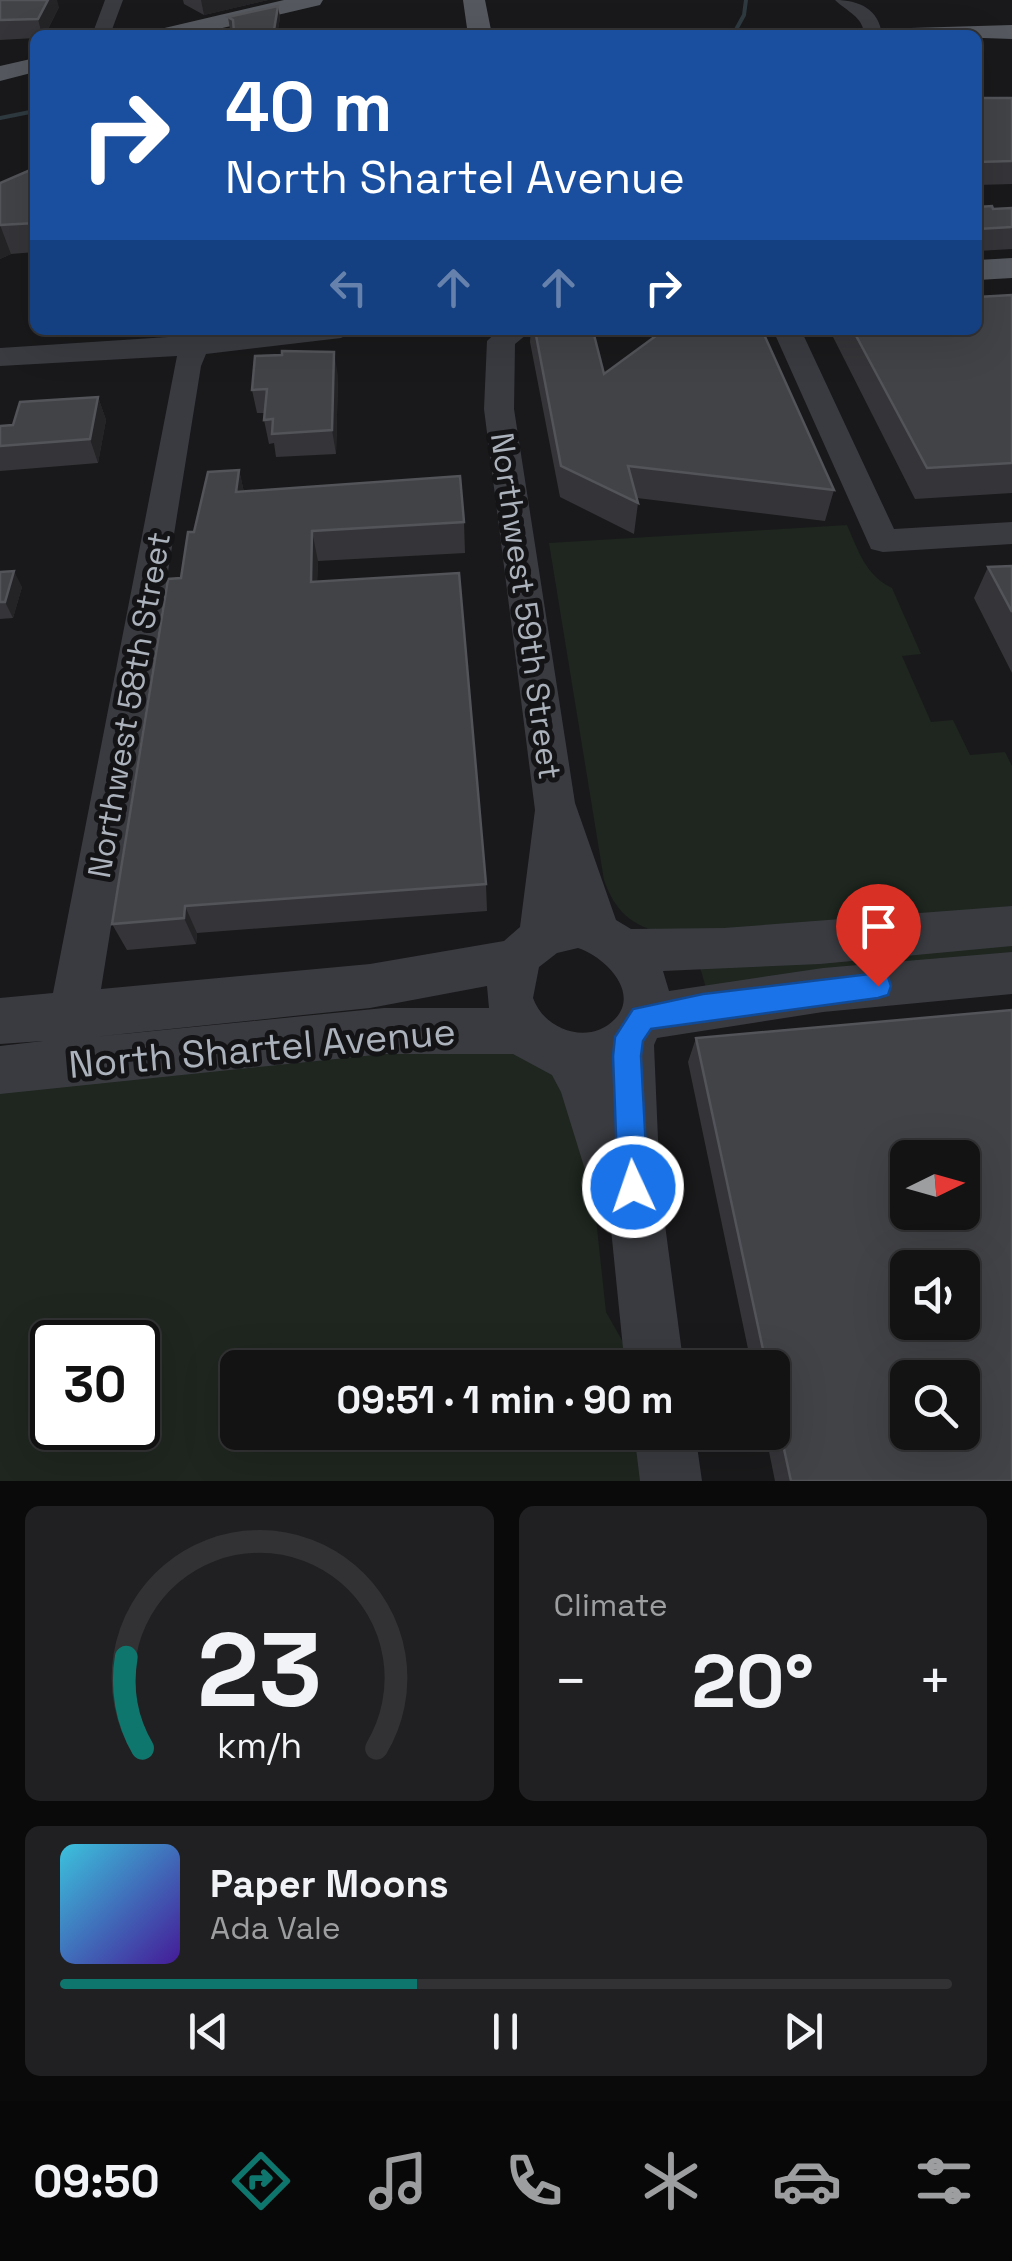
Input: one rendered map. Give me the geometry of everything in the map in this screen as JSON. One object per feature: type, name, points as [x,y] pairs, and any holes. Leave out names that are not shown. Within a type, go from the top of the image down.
[{"type":"main road","points":[[185,30],[312,0]]},
{"type":"main road","points":[[474,0],[479,30]]},
{"type":"main road","points":[[982,33],[1012,32]]},
{"type":"main road","points":[[0,64],[30,64]]},
{"type":"main road","points":[[0,74],[30,65]]},
{"type":"main road","points":[[982,270],[1012,268]]},
{"type":"street","points":[[103,30],[114,0]]},
{"type":"street","points":[[846,2],[842,10],[861,30]]},
{"type":"street","points":[[0,357],[196,347],[310,335]]},
{"type":"street","name":"Northwest 59th Street","points":[[485,335],[481,350],[485,386],[499,408]]},
{"type":"street","name":"Northwest 59th Street","points":[[511,335],[502,342],[499,408],[554,803],[612,940]]},
{"type":"street","points":[[789,335],[883,541],[1012,532]]},
{"type":"street","name":"Northwest 58th Street","points":[[64,1064],[186,370],[196,347]]},
{"type":"street","name":"Northwest 59th Street","points":[[528,948],[554,803]]},
{"type":"street","name":"North Shartel Avenue","points":[[0,1021],[370,986],[528,948],[559,929],[693,951],[810,945],[1012,926]]},
{"type":"street","points":[[612,940],[646,982],[628,1100],[653,1350]]},
{"type":"street","points":[[528,948],[508,996],[584,1084],[642,1271]]},
{"type":"street","name":"North Shartel Avenue","points":[[0,1070],[384,1031],[546,1044],[590,1056],[612,1050],[636,1028],[823,990],[1012,973]]},
{"type":"street","points":[[667,1450],[671,1481]]},
{"type":"shaded area","points":[[847,525],[869,569],[892,588],[921,654],[902,656],[931,722],[953,720],[970,755],[1005,752],[1012,766],[1012,909],[664,933],[642,926],[619,909],[604,880],[549,543]]},
{"type":"shaded area","points":[[1012,941],[1012,955],[706,988],[699,964]]},
{"type":"shaded area","points":[[492,1040],[564,1074],[594,1200],[606,1312],[624,1350],[220,1350],[220,1450],[637,1450],[642,1481],[0,1481],[0,1088]]},
{"type":"building","points":[[0,0],[48,0],[38,19],[0,20]]},
{"type":"building","points":[[278,6],[274,30],[234,30],[233,20],[228,17]]},
{"type":"building","points":[[982,98],[1012,98],[1012,161],[982,162]]},
{"type":"building","points":[[30,170],[30,223],[0,225],[0,183]]},
{"type":"building","points":[[982,207],[1012,208],[1012,227],[982,229]]},
{"type":"building","points":[[1012,295],[1012,463],[927,468],[856,335],[982,335],[982,297]]},
{"type":"building","points":[[536,335],[594,335],[604,374],[657,335],[764,335],[834,490],[628,466],[638,503],[561,466]]},
{"type":"building","points":[[282,351],[334,352],[332,430],[272,434],[273,419],[264,420],[267,389],[252,390],[255,356],[282,355]]},
{"type":"building","points":[[98,397],[90,439],[0,446],[0,426],[13,425],[20,402]]},
{"type":"building","points":[[239,470],[236,492],[460,476],[464,522],[312,531],[311,582],[459,573],[486,884],[185,906],[184,918],[112,924],[168,579],[181,578],[188,532],[194,532],[208,472]]},
{"type":"building","points":[[1012,566],[1012,612],[988,567]]},
{"type":"building","points":[[14,571],[5,602],[0,602],[0,572]]},
{"type":"building","points":[[1012,1010],[1012,1481],[791,1481],[784,1450],[790,1450],[790,1350],[763,1350],[696,1038]]},
{"type":"waterway","points":[[736,30],[746,0]]},
{"type":"waterway","points":[[0,118],[30,112]]},
{"type":"route","points":[[633,1187],[627,1056],[629,1037],[642,1018],[703,1006],[878,986]]}]
